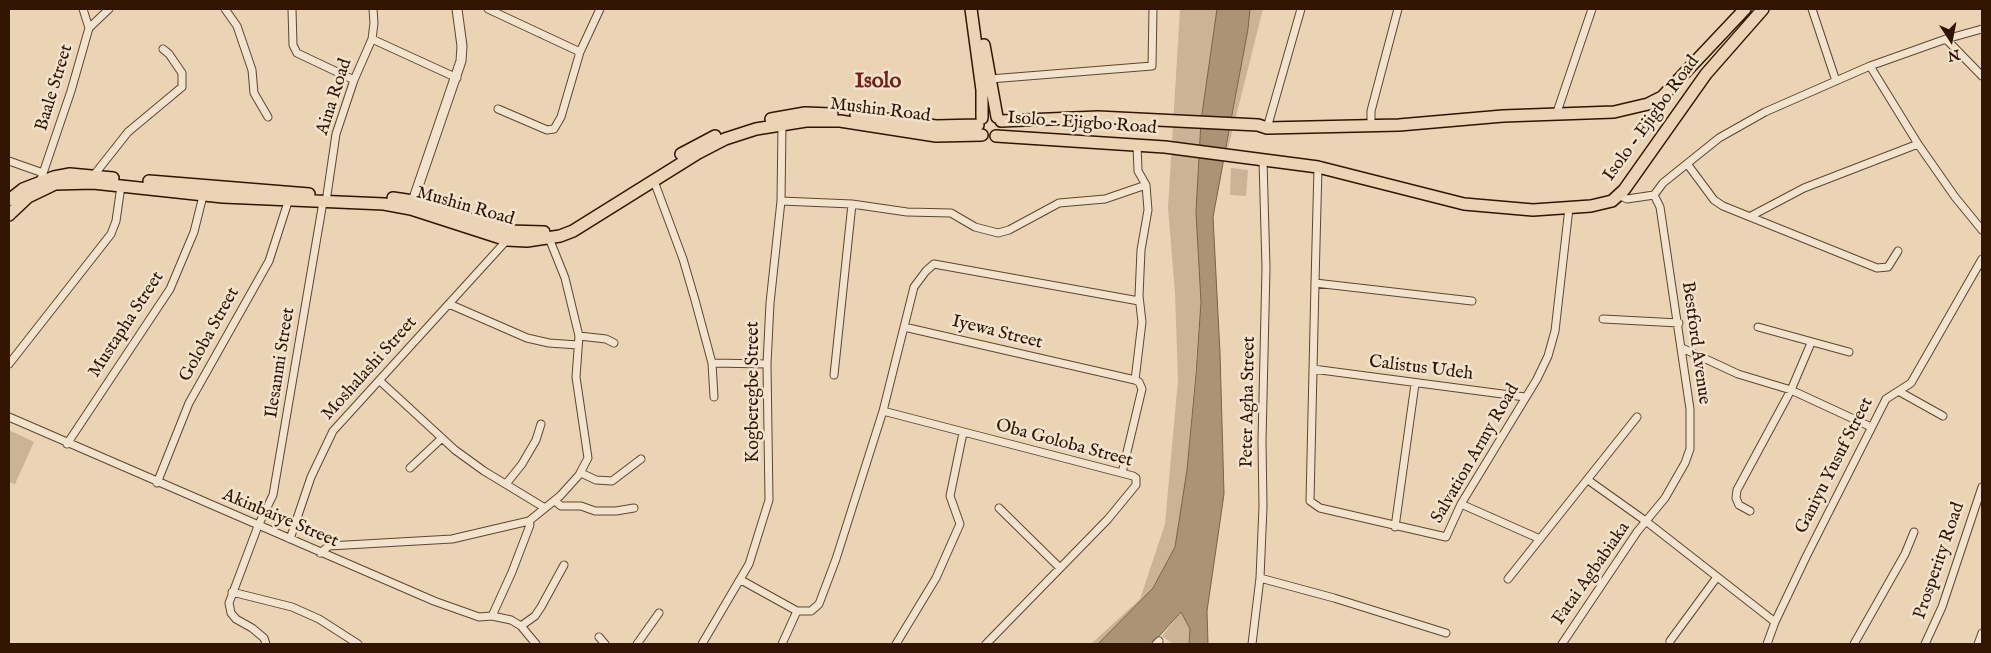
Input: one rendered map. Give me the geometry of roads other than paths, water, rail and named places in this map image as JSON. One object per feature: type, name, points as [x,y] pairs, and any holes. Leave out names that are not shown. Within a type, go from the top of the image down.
[{"type":"main road","points":[[971,9],[982,90],[981,126],[990,138],[996,136],[1002,128],[990,80],[978,9]]},
{"type":"main road","name":"Isolo - Ejigbo Road","points":[[999,119],[1098,117],[1262,126],[1371,125],[1556,115],[1597,115],[1632,109],[1648,104],[1672,88],[1745,9]]},
{"type":"main road","name":"Isolo - Ejigbo Road","points":[[996,136],[1165,147],[1318,167],[1464,204],[1507,209],[1569,208],[1606,204],[1618,195],[1716,62],[1763,9]]},
{"type":"main road","points":[[1672,88],[1685,103]]},
{"type":"main road","name":"Mushin Road","points":[[9,200],[42,178],[70,174],[94,175],[288,202],[325,198],[385,197],[413,201],[508,232],[544,232],[558,230],[591,213],[695,145],[754,123],[806,113],[871,117],[936,126],[981,126]]},
{"type":"main road","points":[[981,126],[988,115],[999,119]]},
{"type":"main road","name":"Mushin Road","points":[[9,215],[28,197],[55,184],[86,182],[121,186],[325,198],[384,204],[411,209],[508,240],[527,241],[549,238],[574,231],[676,165],[725,139],[756,129],[782,125],[840,121],[936,136],[981,126]]},
{"type":"street","points":[[83,9],[88,28]]},
{"type":"street","name":"Baale Street","points":[[42,178],[71,91],[88,28],[109,9]]},
{"type":"street","points":[[225,9],[237,26],[252,70],[254,93],[268,117]]},
{"type":"street","points":[[292,9],[293,46],[296,53],[354,80]]},
{"type":"street","name":"Aina Road","points":[[325,198],[336,134],[354,80],[372,39],[373,9]]},
{"type":"street","points":[[413,201],[457,78],[462,46],[457,9]]},
{"type":"street","points":[[488,9],[580,52]]},
{"type":"street","points":[[498,109],[547,130],[554,129],[561,117],[580,52],[600,9]]},
{"type":"street","points":[[990,80],[1152,66],[1153,9]]},
{"type":"street","points":[[1262,126],[1301,9]]},
{"type":"street","points":[[1371,125],[1371,111],[1398,9]]},
{"type":"street","points":[[1556,115],[1592,9]]},
{"type":"street","points":[[1812,9],[1836,81]]},
{"type":"street","points":[[1618,195],[1627,199],[1654,195],[1663,183],[1688,165],[1719,138],[1743,123],[1870,66],[1946,39],[1982,29]]},
{"type":"street","points":[[372,39],[457,78]]},
{"type":"street","points":[[1946,39],[1982,76]]},
{"type":"street","points":[[94,175],[128,132],[182,88],[182,73],[169,54],[163,49]]},
{"type":"street","points":[[1870,66],[1918,144],[1955,197],[1982,230]]},
{"type":"street","name":"Kogberegbe Street","points":[[702,644],[741,580],[758,541],[769,500],[766,364],[770,303],[781,201],[782,125]]},
{"type":"street","points":[[1752,216],[1804,188],[1918,144]]},
{"type":"street","points":[[1122,473],[1142,389],[1139,382],[1134,380],[1142,322],[1139,301],[1141,250],[1148,210],[1146,185],[1138,171],[1138,146]]},
{"type":"street","name":"Peter Agha Street","points":[[1252,644],[1260,578],[1264,507],[1262,441],[1266,268],[1259,159]]},
{"type":"street","points":[[9,161],[42,178]]},
{"type":"street","points":[[1688,165],[1714,200],[1877,268],[1888,268],[1898,251]]},
{"type":"street","points":[[1313,369],[1318,167]]},
{"type":"street","points":[[654,181],[683,259],[712,363],[714,397]]},
{"type":"street","points":[[781,201],[852,204],[907,212],[951,214],[975,227],[998,233],[1009,230],[1059,203],[1105,199],[1146,185]]},
{"type":"street","points":[[9,364],[110,234],[116,221],[121,186]]},
{"type":"street","name":"Mustapha Street","points":[[68,444],[170,289],[194,232],[204,191]]},
{"type":"street","name":"Bestford Avenue","points":[[1647,522],[1665,498],[1685,463],[1690,449],[1690,410],[1679,323],[1660,208],[1654,195]]},
{"type":"street","name":"Ilesanmi Street","points":[[232,592],[258,526],[273,495],[325,198]]},
{"type":"street","name":"Goloba Street","points":[[157,483],[189,402],[269,260],[288,202]]},
{"type":"street","points":[[834,374],[852,204]]},
{"type":"street","name":"Salvation Army Road","points":[[1313,369],[1310,501],[1320,508],[1395,527],[1446,537],[1460,504],[1537,379],[1548,356],[1555,331],[1569,208]]},
{"type":"street","points":[[320,553],[329,546],[452,540],[529,521],[555,501],[581,473],[588,458],[588,452],[576,378],[579,336],[565,278],[549,238]]},
{"type":"street","name":"Moshalashi Street","points":[[290,539],[311,477],[333,431],[508,240]]},
{"type":"street","name":"Ganiyu Yusuf Street","points":[[1767,644],[1775,622],[1886,400],[1911,383],[1982,259]]},
{"type":"street","points":[[741,580],[797,611],[811,611],[819,604],[852,511],[883,412],[914,287],[934,264],[1139,301]]},
{"type":"street","points":[[1316,283],[1472,301]]},
{"type":"street","points":[[449,304],[527,338],[549,343],[578,345]]},
{"type":"street","points":[[1603,319],[1679,323]]},
{"type":"street","name":"Iyewa Street","points":[[904,326],[1134,380]]},
{"type":"street","points":[[1758,327],[1849,352]]},
{"type":"street","points":[[579,336],[606,339],[614,342]]},
{"type":"street","points":[[1750,511],[1739,506],[1736,498],[1737,490],[1791,390],[1811,343]]},
{"type":"street","points":[[1682,348],[1738,374],[1791,390],[1871,427]]},
{"type":"street","points":[[712,363],[766,364]]},
{"type":"street","name":"Calistus Udeh","points":[[1313,369],[1415,384],[1525,397]]},
{"type":"street","points":[[380,381],[442,438],[484,471],[545,508]]},
{"type":"street","points":[[1395,527],[1415,384]]},
{"type":"street","points":[[1900,392],[1943,416]]},
{"type":"street","name":"Oba Goloba Street","points":[[883,412],[1136,478],[1136,485],[1108,519],[986,644]]},
{"type":"street","name":"Akinbaiye Street","points":[[9,417],[157,483],[459,611],[479,617],[492,616],[511,620],[521,626],[536,644]]},
{"type":"street","points":[[1508,579],[1637,417]]},
{"type":"street","points":[[506,484],[522,464],[536,440],[541,424]]},
{"type":"street","points":[[896,644],[936,578],[960,524],[950,496],[963,433]]},
{"type":"street","points":[[410,468],[442,438]]},
{"type":"street","points":[[581,473],[596,480],[612,481],[641,459]]},
{"type":"street","points":[[1588,480],[1647,522],[1775,622]]},
{"type":"street","name":"Prosperity Road","points":[[1925,644],[1942,606],[1982,487]]},
{"type":"street","points":[[555,501],[561,506],[581,506],[595,510],[616,512],[634,508]]},
{"type":"street","points":[[1460,504],[1540,539]]},
{"type":"street","points":[[999,508],[1060,568]]},
{"type":"street","points":[[492,616],[512,572],[530,524],[529,521]]},
{"type":"street","name":"Fatai Agbabiaka","points":[[1562,644],[1632,540],[1647,522]]},
{"type":"street","points":[[1854,644],[1905,554],[1914,532]]},
{"type":"street","points":[[521,626],[535,616],[564,565]]},
{"type":"street","points":[[1670,641],[1716,577]]},
{"type":"street","points":[[1260,578],[1334,598],[1446,633]]},
{"type":"street","points":[[266,644],[264,638],[236,619],[230,612],[232,592],[292,607],[319,619],[358,644]]},
{"type":"street","points":[[782,644],[797,611]]},
{"type":"street","points":[[637,644],[659,613]]},
{"type":"street","points":[[1978,644],[1982,634]]},
{"type":"street","points":[[599,638],[605,644]]},
{"type":"district","name":"Isolo","points":[[878,82]]}]
